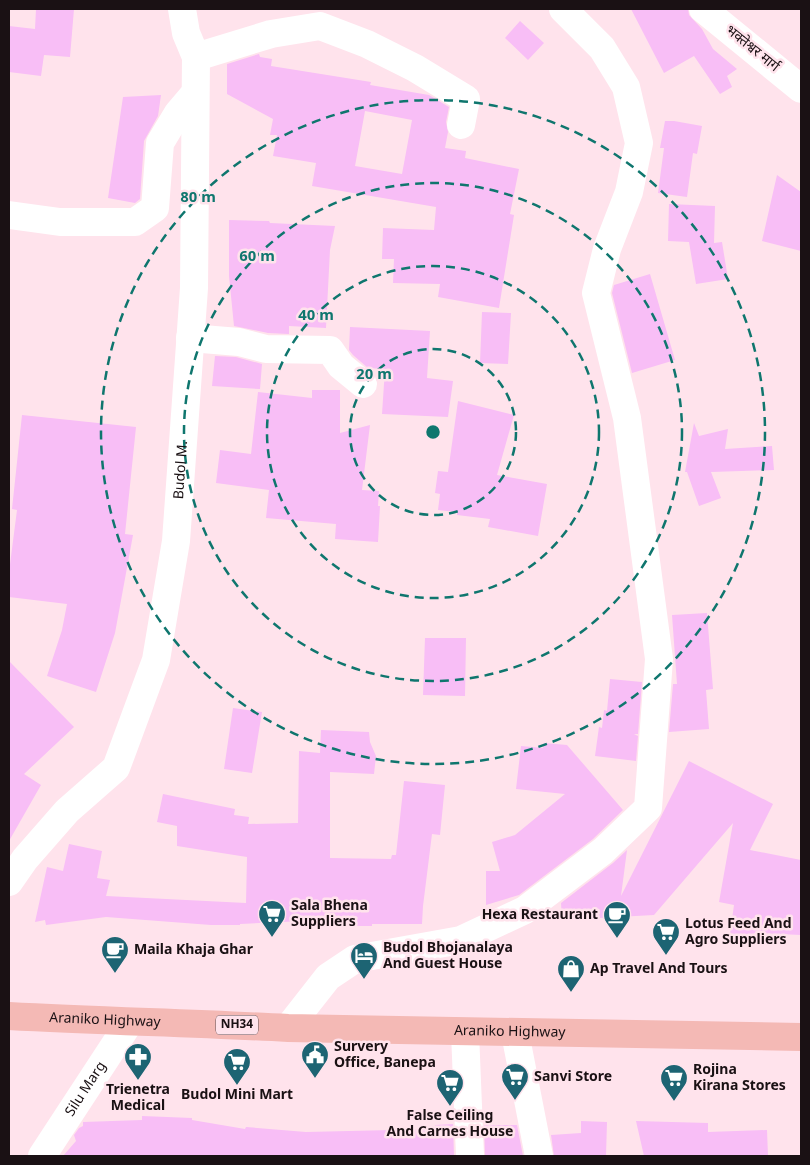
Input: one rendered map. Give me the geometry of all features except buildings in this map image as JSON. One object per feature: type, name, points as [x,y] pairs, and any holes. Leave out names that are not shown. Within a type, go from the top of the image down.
[{"type":"highway","name":"Araniko Highway","points":[[9,1016],[129,1023],[210,1024],[288,1028],[801,1037]]},
{"type":"street","name":"Budol M.","points":[[9,882],[25,859],[67,811],[116,768],[156,660],[176,541],[194,288],[196,57],[186,33],[182,9]]},
{"type":"street","points":[[288,1028],[328,978],[355,959],[462,940],[525,910],[603,851],[648,808],[659,659],[627,418],[596,293],[607,249],[629,192],[639,143],[626,87],[602,48],[562,9]]},
{"type":"street","name":"भक्तेश्वर मार्ग","points":[[703,9],[801,89]]},
{"type":"street","points":[[196,57],[271,34],[320,26],[367,44],[414,68],[466,99],[461,124]]},
{"type":"street","points":[[9,215],[60,222],[135,222],[155,208],[160,143],[178,113],[195,93]]},
{"type":"street","points":[[190,338],[238,342],[266,349],[330,350],[341,366],[363,384]]},
{"type":"street","name":"Silu Marg","points":[[42,1156],[129,1023]]},
{"type":"street","points":[[465,1032],[470,1156]]},
{"type":"street","points":[[515,1033],[539,1156]]},
{"type":"place","name":"Sala Bhena Suppliers","points":[[272,938]]},
{"type":"place","name":"Hexa Restaurant","points":[[617,939]]},
{"type":"place","name":"Lotus Feed And Agro Suppliers","points":[[666,956]]},
{"type":"place","name":"Maila Khaja Ghar","points":[[115,974]]},
{"type":"place","name":"Budol Bhojanalaya And Guest House","points":[[364,980]]},
{"type":"place","name":"Ap Travel And Tours","points":[[571,993]]},
{"type":"place","name":"Survery Office, Banepa","points":[[315,1079]]},
{"type":"place","name":"Trienetra Medical","points":[[138,1081]]},
{"type":"place","name":"Budol Mini Mart","points":[[237,1086]]},
{"type":"place","name":"Sanvi Store","points":[[515,1101]]},
{"type":"place","name":"Rojina Kirana Stores","points":[[674,1102]]},
{"type":"place","name":"False Ceiling And Carnes House","points":[[450,1107]]}]
